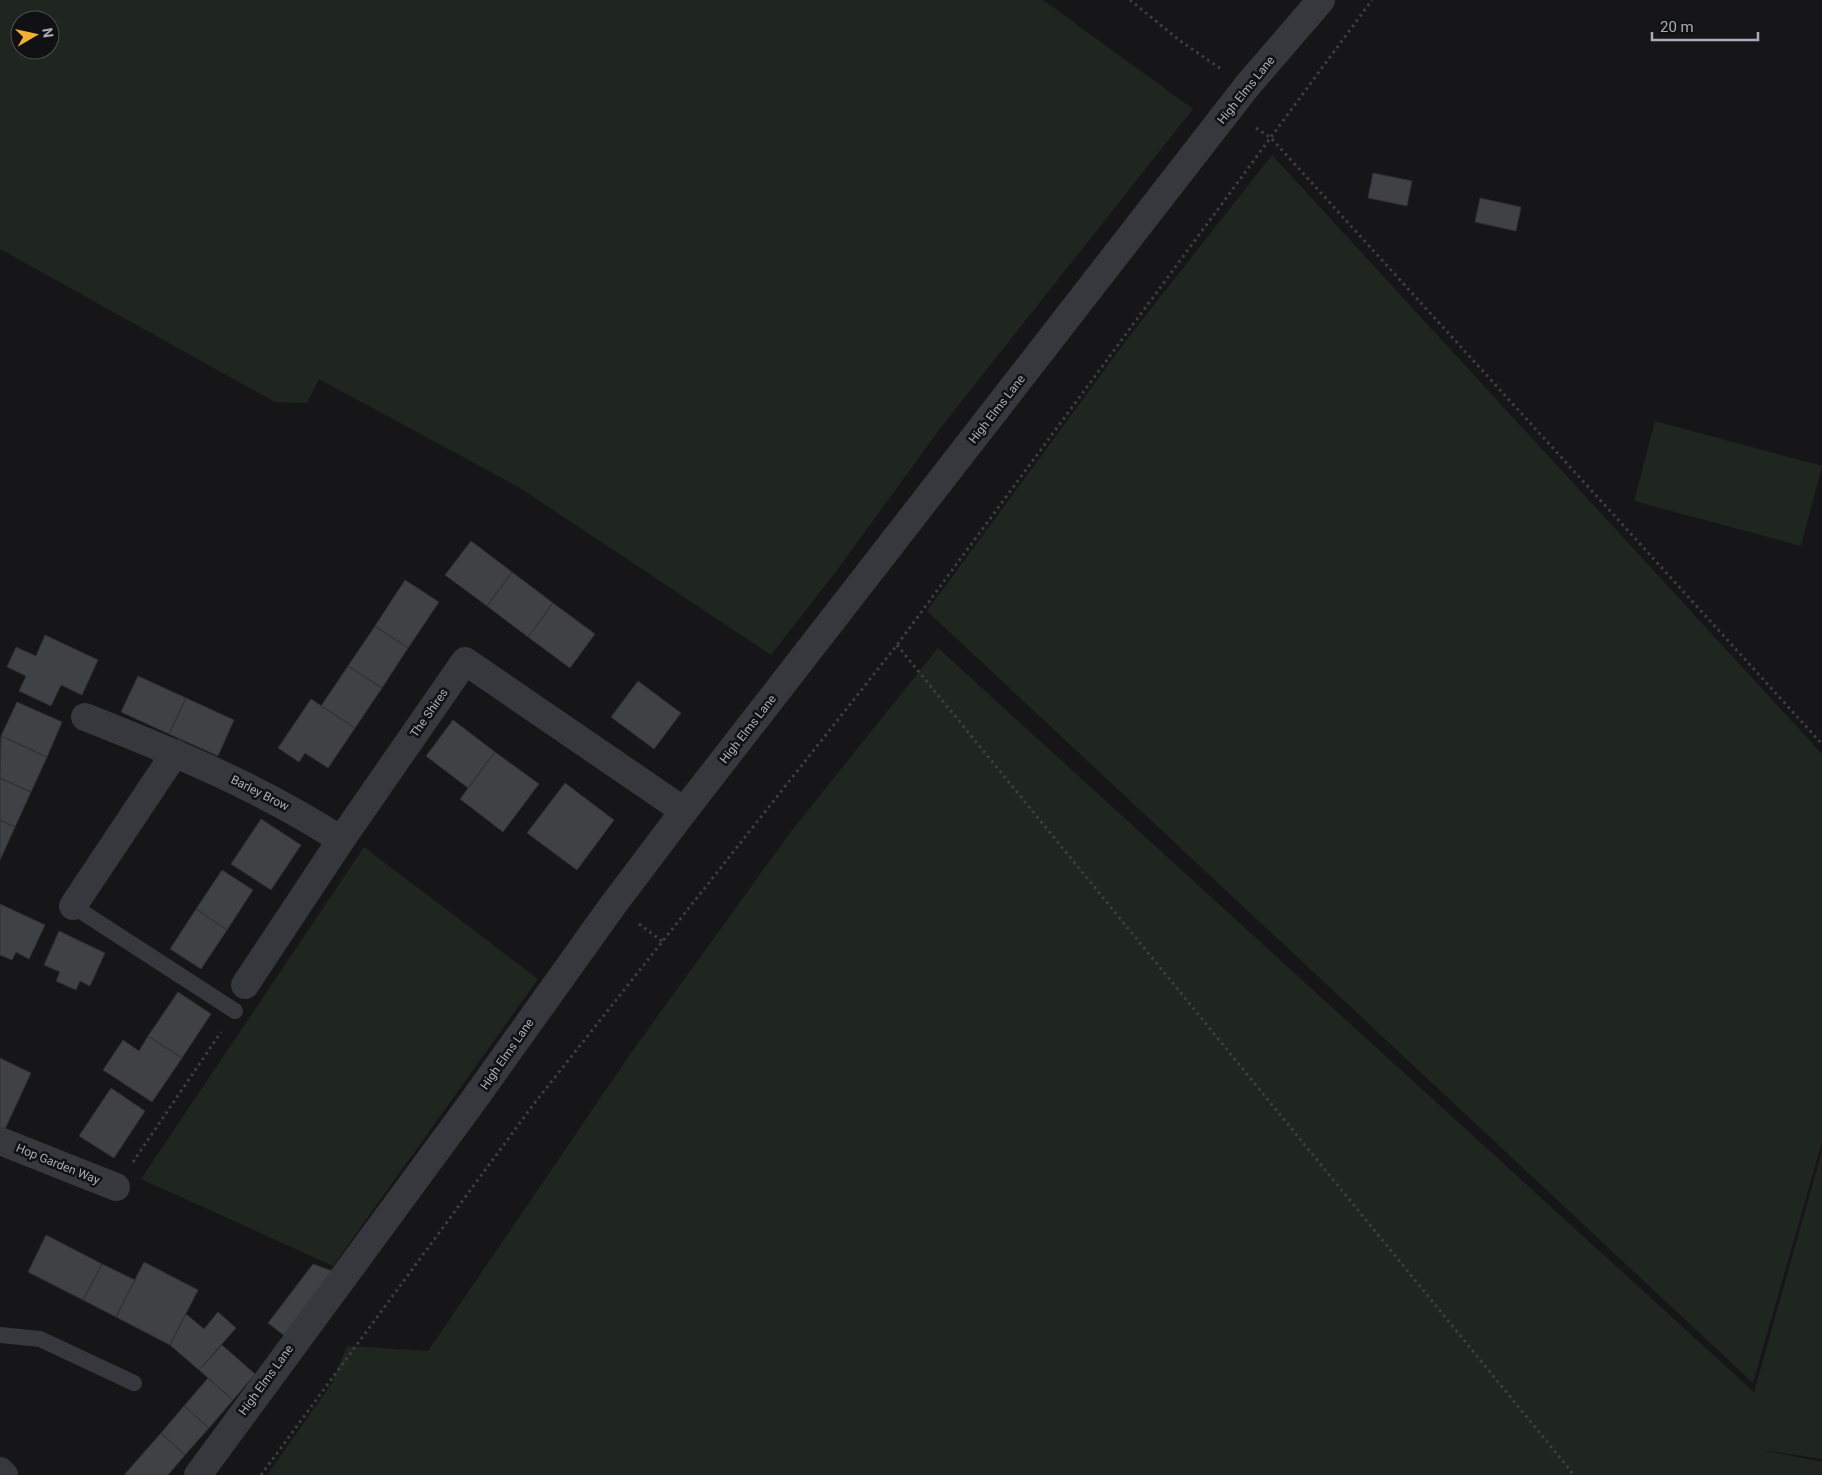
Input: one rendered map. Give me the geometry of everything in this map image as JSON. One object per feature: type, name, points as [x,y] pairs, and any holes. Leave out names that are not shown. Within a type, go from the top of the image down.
[{"type":"street","name":"High Elms Lane","points":[[198,1475],[473,1101],[613,905],[684,811],[1230,109],[1321,0]]},
{"type":"street","name":"The Shires","points":[[245,985],[341,840],[466,661],[684,811]]},
{"type":"street","name":"Barley Brow","points":[[85,717],[175,753],[296,811],[341,840]]},
{"type":"street","points":[[73,906],[175,753]]},
{"type":"street","name":"Hop Garden Way","points":[[0,1141],[116,1187]]},
{"type":"street","points":[[0,1471],[4,1475]]},
{"type":"lane","points":[[73,906],[236,1011]]},
{"type":"lane","points":[[0,1336],[40,1339],[134,1383]]},
{"type":"path","points":[[1130,0],[1179,40],[1228,73]]},
{"type":"path","points":[[261,1475],[533,1105],[897,645],[1372,0]]},
{"type":"path","points":[[1230,109],[1270,138],[1822,744]]},
{"type":"path","points":[[897,645],[1574,1475]]},
{"type":"path","points":[[116,1187],[236,1011]]},
{"type":"shaded area","points":[[0,0],[1043,0],[1193,109],[942,426],[837,570],[771,655],[520,488],[319,379],[307,403],[275,402],[0,249]]},
{"type":"shaded area","points":[[1272,155],[1822,754],[1822,1142],[1753,1383],[927,611],[1131,334]]},
{"type":"shaded area","points":[[1655,421],[1822,466],[1801,546],[1634,501]]},
{"type":"shaded area","points":[[938,648],[1754,1392],[1822,1151],[1822,1459],[1758,1449],[1822,1462],[1822,1475],[267,1475],[332,1383],[347,1346],[428,1351],[631,1053],[789,834]]},
{"type":"shaded area","points":[[364,847],[538,979],[333,1266],[141,1179]]},
{"type":"building","points":[[1373,173],[1412,181],[1407,206],[1368,198]]},
{"type":"building","points":[[1480,198],[1521,207],[1516,231],[1475,222]]},
{"type":"building","points":[[471,541],[512,572],[487,606],[445,575]]},
{"type":"building","points":[[512,572],[553,603],[528,637],[487,606]]},
{"type":"building","points":[[405,580],[439,602],[408,648],[375,626]]},
{"type":"building","points":[[553,603],[595,634],[570,668],[528,637]]},
{"type":"building","points":[[375,626],[408,648],[382,688],[348,666]]},
{"type":"building","points":[[45,635],[98,660],[82,695],[61,685],[51,706],[19,691],[26,676],[7,667],[16,647],[36,656]]},
{"type":"building","points":[[348,666],[382,688],[355,728],[321,706]]},
{"type":"building","points":[[138,676],[186,698],[169,734],[121,712]]},
{"type":"building","points":[[638,681],[681,713],[654,749],[611,717]]},
{"type":"building","points":[[186,698],[234,720],[218,756],[169,734]]},
{"type":"building","points":[[311,699],[355,728],[328,768],[305,753],[299,762],[278,748]]},
{"type":"building","points":[[17,702],[62,722],[47,757],[1,736]]},
{"type":"building","points":[[453,720],[495,752],[468,788],[426,756]]},
{"type":"building","points":[[1,736],[47,757],[31,792],[0,778]]},
{"type":"building","points":[[495,752],[539,784],[503,832],[460,799]]},
{"type":"building","points":[[0,778],[31,792],[15,827],[0,820]]},
{"type":"building","points":[[565,783],[614,820],[577,870],[527,833]]},
{"type":"building","points":[[261,819],[301,845],[271,890],[231,864]]},
{"type":"building","points":[[0,820],[15,827],[0,860]]},
{"type":"building","points":[[222,870],[253,890],[227,930],[196,909]]},
{"type":"building","points":[[0,904],[45,925],[29,959],[16,952],[12,960],[0,955]]},
{"type":"building","points":[[196,909],[227,930],[201,969],[170,949]]},
{"type":"building","points":[[59,931],[105,953],[90,986],[80,981],[76,990],[56,981],[60,972],[44,965]]},
{"type":"building","points":[[178,992],[211,1014],[182,1058],[148,1036]]},
{"type":"building","points":[[148,1036],[182,1058],[152,1102],[103,1070],[123,1040],[139,1051]]},
{"type":"building","points":[[0,1058],[31,1073],[5,1129],[0,1127]]},
{"type":"building","points":[[111,1088],[145,1111],[114,1158],[79,1136]]},
{"type":"building","points":[[46,1235],[102,1264],[83,1300],[28,1272]]},
{"type":"building","points":[[144,1262],[198,1290],[170,1345],[116,1317]]},
{"type":"building","points":[[102,1264],[135,1280],[116,1317],[83,1300]]},
{"type":"building","points":[[313,1264],[335,1272],[286,1337],[268,1323]]},
{"type":"building","points":[[218,1312],[236,1328],[199,1370],[170,1345],[186,1314],[204,1329]]},
{"type":"building","points":[[222,1345],[255,1374],[233,1400],[199,1370]]},
{"type":"building","points":[[208,1378],[233,1400],[209,1428],[184,1406]]},
{"type":"building","points":[[184,1406],[209,1428],[185,1455],[161,1433]]},
{"type":"building","points":[[161,1433],[185,1455],[168,1475],[124,1475]]}]
